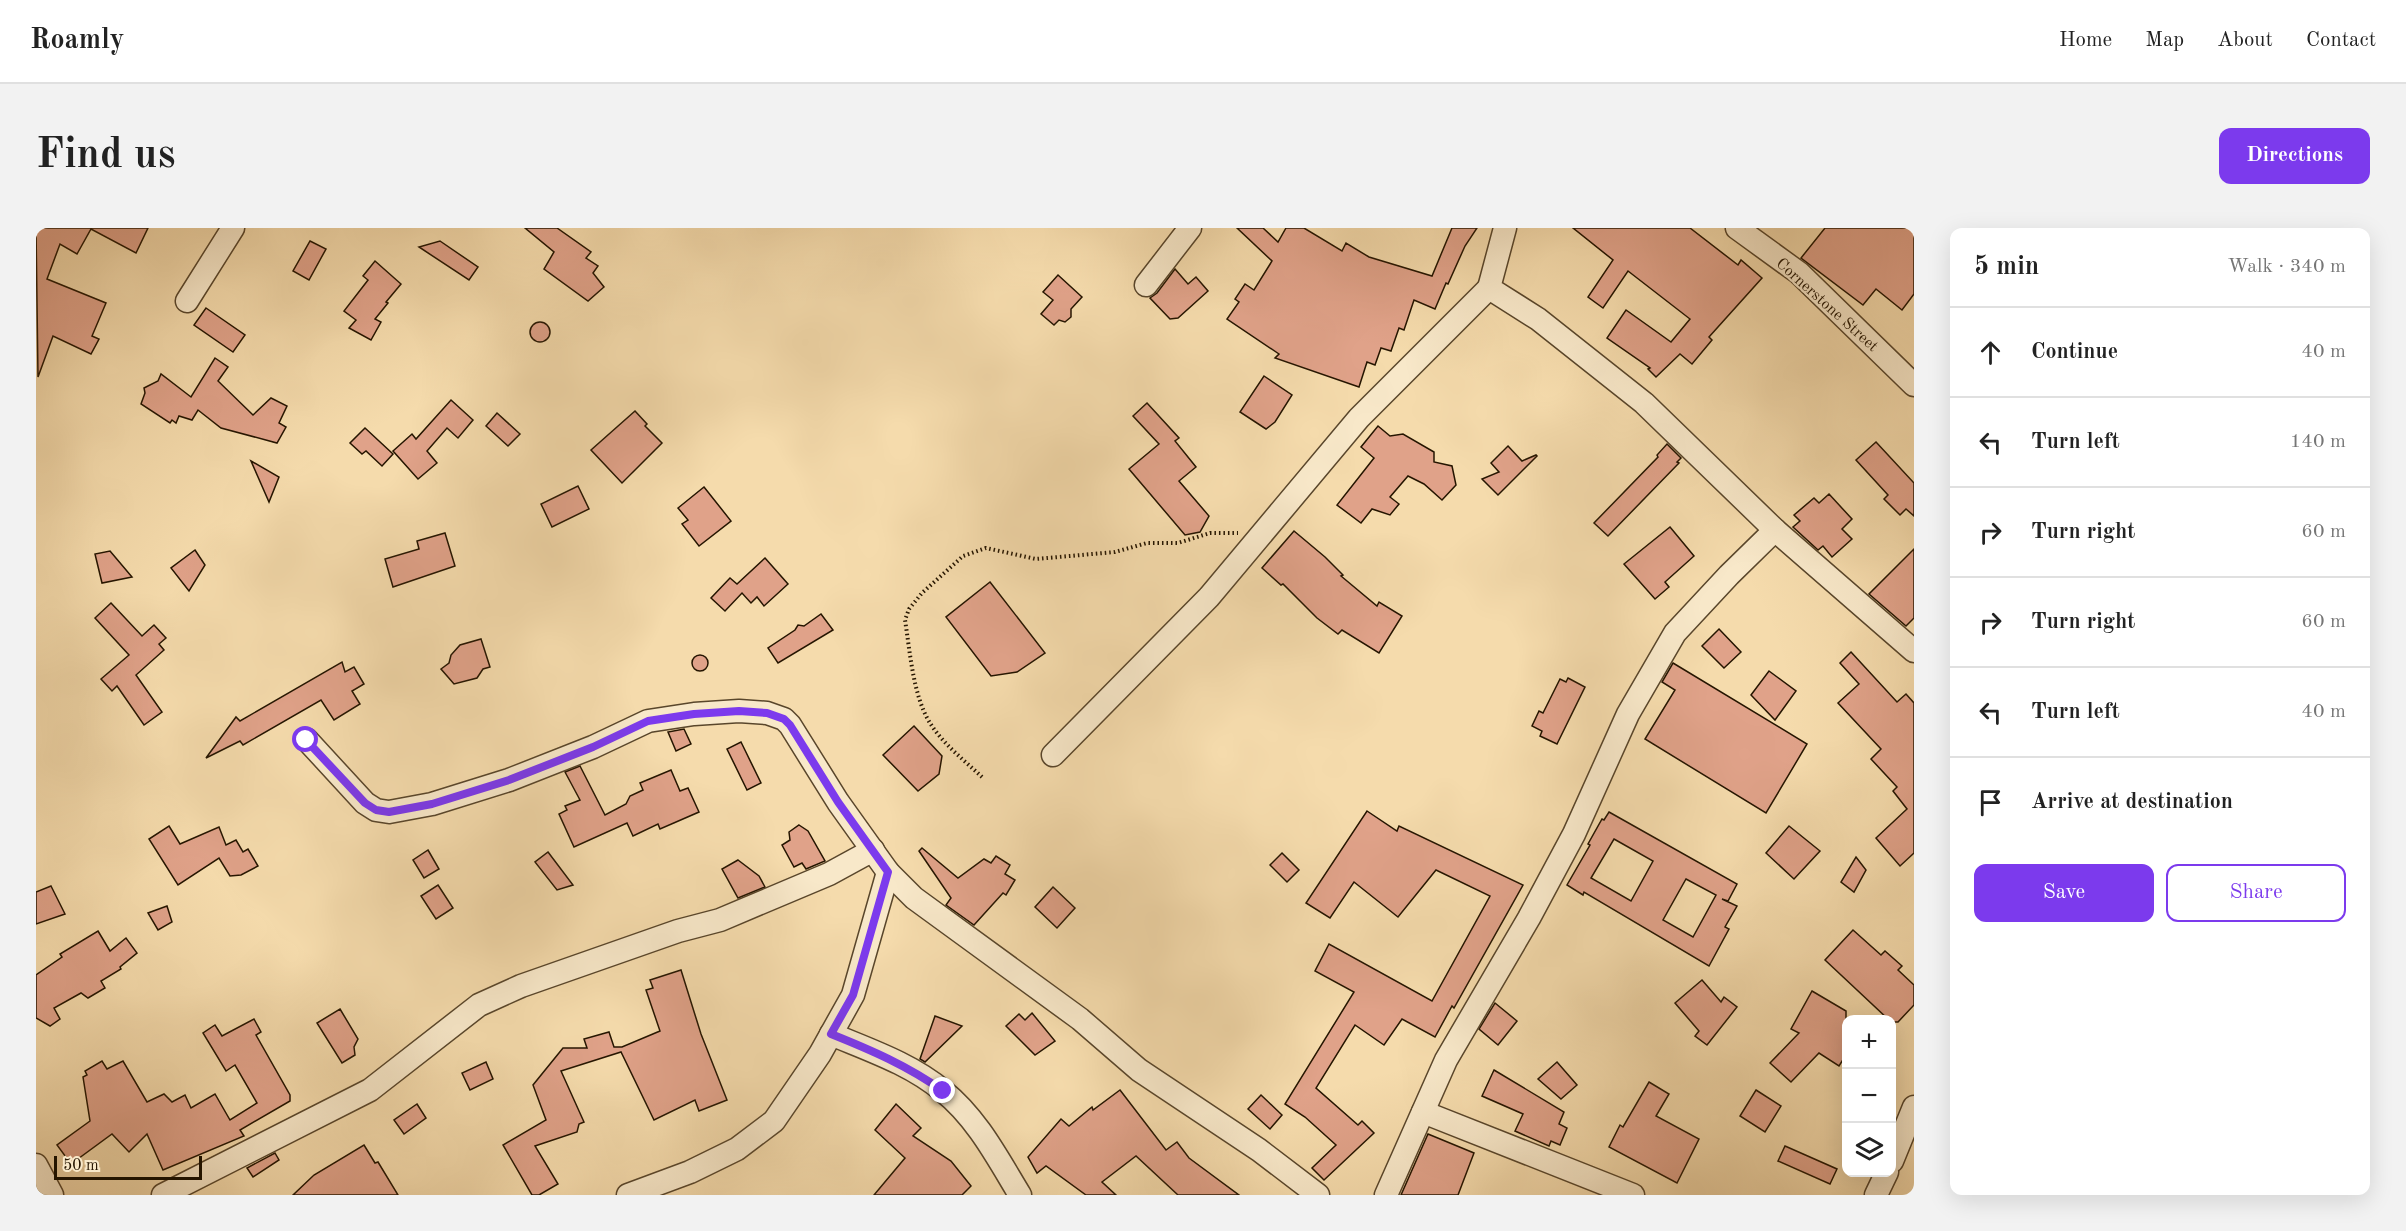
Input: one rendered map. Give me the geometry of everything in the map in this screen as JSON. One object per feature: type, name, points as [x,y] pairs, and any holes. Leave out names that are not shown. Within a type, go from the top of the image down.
[{"type":"street","points":[[188,301],[233,228]]},
{"type":"street","points":[[1146,285],[1190,228]]},
{"type":"street","points":[[1053,755],[1209,597],[1359,418],[1490,288],[1505,228]]},
{"type":"street","name":"Cornerstone Street","points":[[1737,228],[1799,273],[1914,385]]},
{"type":"street","points":[[1490,288],[1538,319],[1644,403],[1775,530],[1914,651]]},
{"type":"street","points":[[1386,1195],[1446,1060],[1529,918],[1574,834],[1628,714],[1676,633],[1729,575],[1775,530]]},
{"type":"street","points":[[306,740],[365,803],[376,810],[389,812],[432,804],[509,780],[593,747],[648,721],[694,714],[739,711],[767,713],[784,719],[838,802],[888,872],[914,898],[1080,1019],[1139,1071],[1259,1150],[1318,1195]]},
{"type":"street","points":[[163,1195],[370,1090],[479,1005],[521,986],[678,932],[720,920],[829,874],[873,850]]},
{"type":"street","points":[[628,1195],[690,1172],[737,1149],[774,1121],[793,1095],[853,995],[888,872]]},
{"type":"street","points":[[831,1034],[883,1055],[925,1078],[943,1091],[961,1108],[987,1140],[1020,1195]]},
{"type":"street","points":[[1896,1151],[1914,1107]]},
{"type":"street","points":[[1423,1112],[1633,1195]]},
{"type":"street","points":[[36,1165],[52,1195]]},
{"type":"street","points":[[1876,1195],[1885,1177]]},
{"type":"path","points":[[982,777],[951,748],[930,724],[920,703],[905,620],[909,609],[922,593],[963,556],[986,548],[1036,560],[1115,552],[1147,543],[1178,543],[1210,533],[1262,532]]},
{"type":"building","points":[[36,228],[148,228],[136,253],[91,229],[77,254],[60,244],[47,279],[106,303],[92,336],[99,339],[91,354],[53,336],[38,377]]},
{"type":"building","points":[[525,228],[557,228],[591,252],[586,258],[598,266],[593,273],[604,287],[588,301],[544,269],[554,252]]},
{"type":"building","points":[[1237,228],[1263,228],[1278,242],[1286,228],[1304,228],[1342,251],[1346,243],[1369,257],[1432,276],[1452,228],[1477,228],[1465,246],[1435,309],[1414,300],[1404,330],[1399,328],[1391,351],[1381,348],[1375,365],[1367,362],[1359,387],[1275,358],[1279,354],[1227,319],[1239,302],[1235,299],[1245,284],[1254,290],[1272,261]]},
{"type":"building","points":[[1573,228],[1690,228],[1738,265],[1741,260],[1762,278],[1709,337],[1712,340],[1692,364],[1680,354],[1656,377],[1648,369],[1650,368],[1607,338],[1626,310],[1671,342],[1690,319],[1628,271],[1603,308],[1588,297],[1613,260]]},
{"type":"building","points":[[1825,228],[1914,228],[1914,294],[1902,310],[1876,289],[1863,305],[1801,258]]},
{"type":"building","points":[[310,241],[326,249],[309,280],[293,271]]},
{"type":"building","points":[[440,241],[478,267],[469,280],[419,247]]},
{"type":"building","points":[[375,261],[401,284],[375,319],[381,322],[371,340],[349,328],[356,320],[344,311],[368,280],[363,276]]},
{"type":"building","points":[[1175,269],[1188,284],[1196,277],[1208,291],[1178,318],[1170,319],[1150,298],[1157,293]]},
{"type":"building","points":[[1058,275],[1082,297],[1071,309],[1071,317],[1065,322],[1059,320],[1054,325],[1041,314],[1053,300],[1043,292]]},
{"type":"building","points":[[206,308],[245,335],[233,352],[194,325]]},
{"type":"building","points":[[540,322],[547,325],[550,332],[547,339],[540,342],[533,339],[530,332],[533,325]]},
{"type":"building","points":[[215,358],[228,367],[218,381],[253,415],[271,398],[287,406],[279,423],[286,427],[277,443],[221,428],[198,410],[192,420],[179,416],[176,423],[172,420],[170,423],[141,404],[145,393],[144,388],[158,381],[161,374],[191,397]]},
{"type":"building","points":[[1264,376],[1292,395],[1275,422],[1266,429],[1240,412]]},
{"type":"building","points":[[451,400],[473,420],[458,438],[447,428],[427,451],[437,463],[418,479],[393,451],[412,434],[416,439]]},
{"type":"building","points":[[1147,403],[1179,438],[1175,441],[1196,467],[1179,481],[1209,516],[1200,532],[1185,535],[1129,469],[1159,444],[1133,416]]},
{"type":"building","points":[[635,411],[647,424],[645,426],[662,443],[622,483],[591,450]]},
{"type":"building","points":[[497,413],[520,434],[508,446],[486,426]]},
{"type":"building","points":[[1378,426],[1390,436],[1403,434],[1434,452],[1434,462],[1452,466],[1456,485],[1442,500],[1424,484],[1408,476],[1390,497],[1399,504],[1390,515],[1372,509],[1361,523],[1337,505],[1374,458],[1361,447]]},
{"type":"building","points":[[365,428],[393,454],[382,466],[366,451],[362,454],[350,443]]},
{"type":"building","points":[[1876,442],[1914,483],[1914,516],[1906,509],[1900,515],[1884,499],[1888,495],[1856,460]]},
{"type":"building","points":[[1667,444],[1681,458],[1677,462],[1679,463],[1608,536],[1594,523],[1658,457],[1657,455]]},
{"type":"building","points":[[1508,446],[1522,461],[1537,456],[1498,495],[1482,479],[1499,472],[1491,463]]},
{"type":"building","points":[[251,461],[279,477],[269,502]]},
{"type":"building","points":[[578,486],[589,509],[552,527],[541,504]]},
{"type":"building","points":[[704,487],[731,521],[699,546],[682,524],[688,520],[678,508]]},
{"type":"building","points":[[1829,494],[1852,519],[1842,529],[1852,539],[1832,557],[1823,546],[1818,550],[1793,527],[1800,521],[1794,515],[1814,498],[1819,503]]},
{"type":"building","points":[[1670,527],[1694,556],[1665,582],[1669,587],[1655,599],[1624,564]]},
{"type":"building","points":[[1294,531],[1325,557],[1343,575],[1341,576],[1377,606],[1379,602],[1402,616],[1379,653],[1342,630],[1338,634],[1262,568]]},
{"type":"building","points":[[445,533],[455,566],[393,587],[385,559],[419,549],[417,541]]},
{"type":"building","points":[[1914,549],[1914,618],[1906,626],[1869,594]]},
{"type":"building","points":[[195,550],[205,565],[189,591],[171,568]]},
{"type":"building","points":[[110,551],[132,577],[102,583],[95,554]]},
{"type":"building","points":[[765,558],[788,584],[764,606],[757,597],[751,603],[742,593],[725,611],[711,598],[730,578],[737,584]]},
{"type":"building","points":[[990,582],[1045,653],[1017,672],[991,676],[946,617]]},
{"type":"building","points":[[111,603],[142,636],[154,625],[166,638],[159,644],[164,650],[136,675],[162,712],[144,725],[117,686],[112,691],[101,679],[129,655],[95,618]]},
{"type":"building","points":[[821,614],[833,630],[778,663],[768,648],[795,630],[798,625],[804,626]]},
{"type":"building","points":[[1719,629],[1741,652],[1724,668],[1702,646]]},
{"type":"building","points":[[481,639],[490,667],[483,669],[477,678],[454,684],[441,669],[449,663],[451,655],[460,645]]},
{"type":"building","points":[[1851,652],[1897,702],[1906,694],[1914,703],[1914,853],[1900,866],[1876,838],[1907,809],[1893,791],[1897,787],[1871,759],[1881,749],[1838,703],[1859,684],[1840,663]]},
{"type":"building","points":[[700,655],[706,657],[708,663],[706,669],[700,671],[694,669],[692,663],[694,657]]},
{"type":"building","points":[[342,662],[345,672],[354,667],[364,684],[352,691],[360,704],[334,720],[321,700],[243,745],[240,741],[206,758],[236,717],[240,721]]},
{"type":"building","points":[[1673,663],[1807,744],[1766,813],[1645,739],[1675,690],[1662,682]]},
{"type":"building","points":[[1769,671],[1796,691],[1775,720],[1751,695]]},
{"type":"building","points":[[1568,678],[1585,687],[1557,744],[1540,736],[1542,731],[1532,726],[1539,711],[1543,713],[1560,679],[1566,682]]},
{"type":"building","points":[[914,726],[942,756],[939,774],[918,791],[883,755]]},
{"type":"building","points":[[684,729],[691,744],[676,751],[668,732]]},
{"type":"building","points":[[741,742],[761,783],[747,790],[727,749]]},
{"type":"building","points":[[580,766],[605,815],[626,804],[630,796],[643,790],[640,783],[671,770],[680,791],[688,788],[699,812],[660,829],[658,824],[633,836],[627,823],[574,847],[559,814],[567,810],[565,806],[580,800],[565,772]]},
{"type":"building","points":[[1367,811],[1397,831],[1399,826],[1523,885],[1454,1008],[1452,1006],[1435,1037],[1402,1019],[1384,1045],[1355,1025],[1316,1088],[1358,1125],[1362,1121],[1374,1133],[1324,1180],[1312,1168],[1336,1145],[1305,1117],[1285,1104],[1354,992],[1315,971],[1329,944],[1432,1001],[1490,896],[1436,870],[1398,917],[1354,882],[1330,918],[1306,903]]},
{"type":"building","points":[[1609,812],[1737,884],[1728,901],[1722,899],[1737,906],[1725,927],[1729,929],[1709,966],[1584,892],[1583,895],[1567,885],[1602,819],[1604,820]],"holes":[[[1614,839],[1653,861],[1631,901],[1591,878]],[[1686,879],[1716,895],[1693,937],[1663,920]]]},
{"type":"building","points":[[799,825],[808,831],[825,861],[806,869],[802,863],[794,867],[782,845],[790,840],[789,832]]},
{"type":"building","points":[[169,826],[180,844],[219,827],[226,845],[236,840],[243,852],[248,849],[258,866],[241,875],[230,876],[219,858],[178,885],[149,839]]},
{"type":"building","points":[[1789,826],[1820,851],[1794,879],[1766,853]]},
{"type":"building","points":[[922,848],[958,878],[984,859],[991,863],[996,856],[1010,865],[1005,874],[1015,880],[1006,895],[1003,893],[974,925],[946,905],[951,898],[919,851]]},
{"type":"building","points":[[428,850],[439,869],[424,878],[413,860]]},
{"type":"building","points":[[548,852],[573,885],[557,890],[535,862]]},
{"type":"building","points":[[1282,853],[1299,870],[1287,882],[1270,865]]},
{"type":"building","points":[[1856,857],[1866,870],[1854,892],[1841,882]]},
{"type":"building","points":[[738,860],[759,876],[765,887],[738,898],[722,869]]},
{"type":"building","points":[[438,885],[453,908],[436,919],[421,896]]},
{"type":"building","points":[[51,886],[65,914],[36,924],[36,892]]},
{"type":"building","points":[[1053,887],[1075,908],[1057,928],[1035,907]]},
{"type":"building","points":[[167,906],[172,922],[158,930],[148,913]]},
{"type":"building","points":[[1853,930],[1881,955],[1885,951],[1902,966],[1898,970],[1914,985],[1914,1005],[1896,1022],[1896,1015],[1884,1015],[1825,960]]},
{"type":"building","points":[[98,931],[110,951],[126,938],[137,953],[120,967],[121,969],[101,981],[105,988],[88,998],[81,993],[54,1008],[60,1019],[50,1026],[36,1018],[36,975],[62,957],[60,954]]},
{"type":"building","points":[[681,970],[701,1034],[727,1100],[699,1111],[695,1100],[654,1120],[621,1052],[561,1071],[584,1122],[579,1124],[577,1132],[535,1146],[558,1184],[539,1195],[532,1195],[503,1145],[546,1120],[533,1085],[563,1048],[587,1048],[584,1039],[609,1032],[614,1047],[622,1047],[660,1031],[646,990],[653,988],[650,980]]},
{"type":"building","points":[[1702,980],[1721,1002],[1724,997],[1737,1007],[1707,1045],[1695,1036],[1699,1031],[1675,1003]]},
{"type":"building","points":[[1812,991],[1846,1011],[1846,1015],[1842,1015],[1842,1061],[1839,1066],[1819,1053],[1791,1082],[1770,1063],[1799,1033],[1791,1029]]},
{"type":"building","points":[[1495,1003],[1517,1021],[1498,1045],[1479,1029]]},
{"type":"building","points":[[340,1009],[358,1039],[354,1047],[355,1055],[342,1063],[317,1023]]},
{"type":"building","points":[[1032,1013],[1055,1041],[1035,1055],[1006,1026],[1019,1014],[1025,1020]]},
{"type":"building","points":[[935,1016],[962,1026],[925,1062],[920,1059]]},
{"type":"building","points":[[254,1019],[261,1032],[256,1035],[290,1095],[290,1101],[240,1130],[244,1136],[163,1170],[147,1134],[129,1152],[112,1134],[71,1164],[57,1145],[90,1121],[83,1077],[87,1075],[85,1071],[102,1061],[107,1069],[123,1061],[147,1102],[164,1094],[172,1102],[185,1095],[191,1108],[215,1094],[230,1120],[257,1103],[235,1065],[226,1071],[203,1033],[215,1025],[222,1036]]},
{"type":"building","points":[[486,1062],[493,1079],[470,1090],[462,1073]]},
{"type":"building","points":[[1557,1062],[1577,1085],[1561,1099],[1538,1079]]},
{"type":"building","points":[[1494,1070],[1564,1112],[1559,1124],[1567,1128],[1560,1145],[1551,1141],[1549,1146],[1515,1131],[1523,1114],[1482,1096]]},
{"type":"building","points":[[1649,1082],[1669,1094],[1656,1116],[1699,1139],[1677,1183],[1609,1147],[1620,1125],[1623,1127]]},
{"type":"building","points":[[1120,1090],[1166,1150],[1177,1142],[1189,1158],[1239,1195],[1178,1195],[1136,1156],[1102,1182],[1116,1195],[1086,1195],[1046,1166],[1037,1173],[1028,1157],[1061,1119],[1069,1126],[1092,1107],[1093,1110]]},
{"type":"building","points":[[1756,1090],[1781,1106],[1765,1132],[1740,1116]]},
{"type":"building","points":[[1261,1095],[1282,1115],[1270,1129],[1248,1109]]},
{"type":"building","points":[[417,1104],[426,1118],[404,1134],[394,1120]]},
{"type":"building","points":[[896,1104],[921,1128],[913,1136],[951,1161],[971,1186],[962,1195],[874,1195],[905,1158],[875,1130]]},
{"type":"building","points":[[1428,1134],[1474,1153],[1458,1195],[1401,1195]]},
{"type":"building","points":[[364,1145],[375,1163],[378,1162],[398,1195],[293,1195],[314,1175]]},
{"type":"building","points":[[1785,1146],[1837,1169],[1830,1184],[1778,1161]]},
{"type":"building","points":[[275,1153],[279,1160],[253,1177],[247,1168]]},
{"type":"route","points":[[306,740],[365,803],[376,810],[389,812],[432,804],[509,780],[593,747],[648,721],[694,714],[739,711],[767,713],[784,719],[838,802],[861,831],[888,872],[872,935],[853,995],[831,1034],[883,1055],[925,1078],[943,1091]]}]
